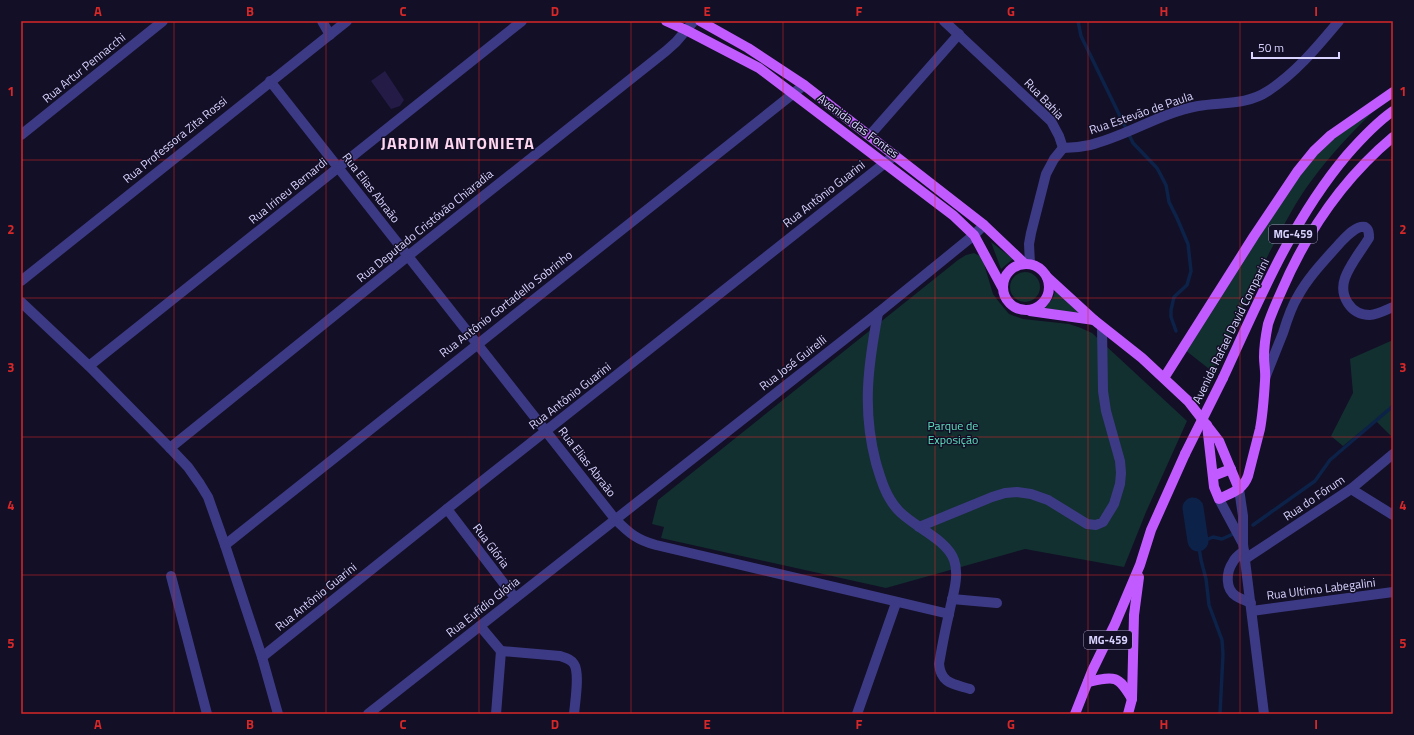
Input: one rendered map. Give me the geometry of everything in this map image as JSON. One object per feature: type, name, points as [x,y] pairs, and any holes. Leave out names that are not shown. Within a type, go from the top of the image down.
[{"type":"main road","name":"Avenida das Fontes","points":[[666,21],[759,68],[954,216],[974,235],[1002,287],[1006,300],[1011,305],[1017,309],[1094,320]]},
{"type":"main road","name":"Avenida das Fontes","points":[[700,21],[748,48],[804,84],[984,224],[1027,264],[1037,266],[1042,270],[1094,320],[1142,358],[1188,401],[1219,441],[1239,489]]},
{"type":"main road","points":[[1164,378],[1254,236],[1297,172],[1322,142],[1393,92]]},
{"type":"main road","name":"Avenida Rafael David Comparini","points":[[1075,714],[1088,682],[1111,635],[1140,565],[1151,530],[1185,454],[1280,258],[1315,196],[1334,171],[1373,128],[1393,111]]},
{"type":"main road","points":[[1207,425],[1214,488],[1219,499],[1239,489],[1246,482],[1248,476],[1262,412],[1265,378],[1264,355],[1268,324],[1288,276],[1301,250],[1327,208],[1358,170],[1377,151],[1393,138]]},
{"type":"main road","points":[[1002,287],[1006,273],[1011,268],[1018,265],[1027,264]]},
{"type":"main road","points":[[1024,310],[1038,307],[1043,303],[1049,290],[1047,276]]},
{"type":"main road","points":[[1213,476],[1231,470]]},
{"type":"main road","name":"Avenida Rafael David Comparini","points":[[1128,714],[1132,699],[1134,615],[1140,565]]},
{"type":"main road","points":[[1088,682],[1104,678],[1113,678],[1123,683],[1132,699]]},
{"type":"street","name":"Rua Artur Pennacchi","points":[[21,135],[164,21]]},
{"type":"street","points":[[322,21],[330,35]]},
{"type":"street","name":"Rua Professora Zita Rossi","points":[[21,281],[347,21]]},
{"type":"street","name":"Rua Irineu Bernardi","points":[[89,366],[522,21]]},
{"type":"street","name":"Rua Deputado Cristóvão Chiaradia","points":[[170,448],[666,51],[694,21]]},
{"type":"street","name":"Rua Bahia","points":[[944,21],[1051,121],[1059,136],[1063,148]]},
{"type":"street","name":"Rua Estevão de Paula","points":[[1063,148],[1079,147],[1101,142],[1181,110],[1199,106],[1242,102],[1256,98],[1269,91],[1295,70],[1319,46],[1339,21]]},
{"type":"street","points":[[870,135],[959,34]]},
{"type":"street","name":"Rua Elias Abraão","points":[[270,81],[615,519],[628,532],[636,538],[656,546],[948,614]]},
{"type":"street","name":"Rua Antônio Gortadello Sobrinho","points":[[225,545],[804,84]]},
{"type":"street","points":[[1027,264],[1031,233],[1046,174],[1054,159],[1063,148]]},
{"type":"street","name":"Rua Antônio Guarini","points":[[262,657],[895,154]]},
{"type":"street","name":"Rua José Guirelli","points":[[615,519],[878,313],[974,235],[984,224]]},
{"type":"street","points":[[1265,378],[1297,297],[1306,282],[1345,237],[1360,227],[1365,227],[1368,230],[1369,238],[1345,279],[1345,297],[1349,305],[1360,314],[1370,315],[1393,307]]},
{"type":"street","points":[[21,302],[89,366],[170,448],[188,467],[208,497],[262,657],[278,714]]},
{"type":"street","points":[[878,313],[870,354],[867,389],[872,448],[879,474],[888,496],[898,510],[946,546],[954,560],[956,576],[939,664],[940,672],[943,678],[948,682],[970,689]]},
{"type":"street","points":[[919,527],[992,497],[1005,493],[1017,492],[1031,494],[1048,500],[1087,524],[1096,525],[1103,522],[1114,504],[1120,484],[1121,473],[1120,461],[1106,411],[1102,327]]},
{"type":"street","name":"Rua do Fórum","points":[[1252,607],[1236,596],[1229,587],[1229,569],[1233,561],[1244,551],[1351,489],[1393,454]]},
{"type":"street","points":[[1239,489],[1243,516],[1244,551],[1264,714]]},
{"type":"street","points":[[1351,489],[1393,515]]},
{"type":"street","points":[[1219,499],[1244,551]]},
{"type":"street","name":"Rua Glória","points":[[447,509],[515,598]]},
{"type":"street","name":"Rua Eufídio Glória","points":[[368,714],[615,519]]},
{"type":"street","points":[[171,576],[207,714]]},
{"type":"street","name":"Rua Ultimo Labegalini","points":[[1252,607],[1393,592]]},
{"type":"street","points":[[952,599],[997,603]]},
{"type":"street","points":[[857,714],[896,602]]},
{"type":"street","points":[[480,626],[502,651],[560,656],[571,660],[577,670],[574,714]]},
{"type":"street","points":[[496,714],[502,651]]},
{"type":"green space","points":[[1378,107],[1333,154],[1309,184],[1300,198],[1287,219],[1251,289],[1213,372],[1185,350],[1299,177],[1325,145]]},
{"type":"green space","points":[[991,242],[1013,259],[1001,269]]},
{"type":"green space","name":"Parque de Exposição","points":[[974,253],[980,256],[984,264],[993,294],[1009,314],[1023,319],[1069,324],[1092,333],[1187,421],[1146,512],[1124,567],[1025,549],[886,588],[661,538],[664,527],[652,524],[658,500],[958,260],[966,255]]},
{"type":"green space","points":[[1025,272],[1036,276],[1040,287],[1036,298],[1025,302],[1014,298],[1010,287],[1014,276]]},
{"type":"green space","points":[[1055,291],[1083,315],[1045,308],[1053,298]]},
{"type":"green space","points":[[1393,340],[1393,438],[1375,420],[1343,446],[1331,436],[1353,393],[1350,359]]},
{"type":"building","points":[[385,71],[404,100],[400,106],[391,109],[371,81]]},
{"type":"waterway","points":[[1078,21],[1081,36],[1133,143],[1157,168],[1166,185],[1169,202],[1188,244],[1191,271],[1187,285],[1174,297],[1171,310],[1171,317],[1176,331]]},
{"type":"waterway","points":[[1253,525],[1315,481],[1330,460],[1393,406]]},
{"type":"waterway","points":[[1193,508],[1198,541]]},
{"type":"waterway","points":[[1220,714],[1223,654],[1222,640],[1209,605],[1206,579],[1198,541],[1213,537],[1222,539],[1233,534]]},
{"type":"district","name":"JARDIM ANTONIETA","points":[[458,143]]}]
